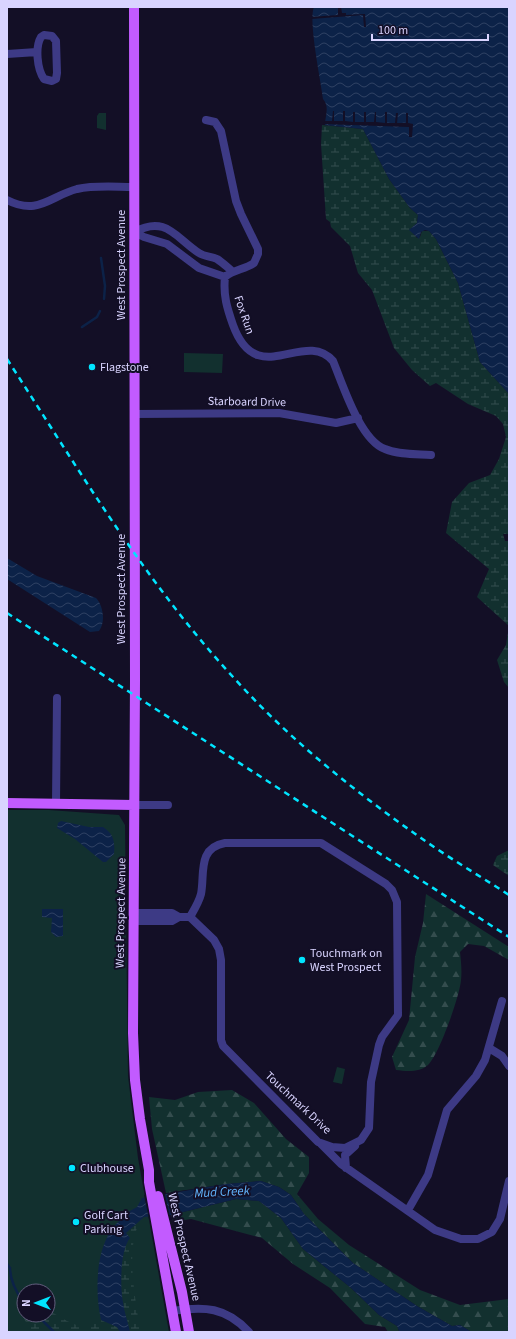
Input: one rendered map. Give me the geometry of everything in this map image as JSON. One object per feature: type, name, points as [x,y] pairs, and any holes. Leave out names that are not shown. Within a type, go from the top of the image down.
[{"type":"main road","name":"West Prospect Avenue","points":[[134,7],[134,1064],[140,1119],[160,1219],[176,1332]]},
{"type":"main road","points":[[7,803],[134,805]]},
{"type":"main road","name":"West Prospect Avenue","points":[[160,1219],[175,1261],[189,1332]]},
{"type":"street","points":[[49,35],[54,37],[57,47],[57,74],[54,80],[46,80],[42,76],[37,52],[41,37],[49,35]]},
{"type":"street","points":[[7,54],[37,52]]},
{"type":"street","points":[[134,232],[144,237],[168,244],[199,268],[225,277],[232,271],[254,264],[258,254],[258,249],[236,201],[221,131],[214,122],[206,120]]},
{"type":"street","points":[[7,200],[24,206],[39,206],[77,190],[91,187],[134,187]]},
{"type":"street","points":[[134,232],[144,226],[166,227],[172,230],[198,252],[216,259],[232,271]]},
{"type":"street","name":"Fox Run","points":[[225,277],[224,291],[226,306],[237,335],[245,348],[265,357],[310,350],[325,354],[332,361],[358,418],[367,433],[378,446],[392,452],[431,455]]},
{"type":"street","name":"Starboard Drive","points":[[134,414],[272,413],[336,423],[358,418]]},
{"type":"street","points":[[56,804],[57,698]]},
{"type":"street","points":[[134,805],[168,805]]},
{"type":"street","points":[[134,917],[172,913],[179,917],[190,917],[200,897],[205,857],[214,847],[225,843],[321,843],[386,884],[392,890],[398,908],[398,1015],[382,1037],[379,1045],[371,1082],[369,1128],[345,1155],[346,1168]]},
{"type":"street","name":"Touchmark Drive","points":[[190,917],[211,936],[219,949],[221,960],[221,1040],[223,1046],[318,1142],[338,1148],[345,1148],[358,1142]]},
{"type":"street","points":[[408,1210],[428,1175],[447,1110],[481,1068],[489,1048],[502,1001]]},
{"type":"street","points":[[489,1048],[502,1056],[509,1066]]},
{"type":"street","points":[[318,1142],[346,1168],[435,1230],[461,1239],[478,1239],[486,1236],[497,1226],[509,1182]]},
{"type":"street","points":[[172,1311],[199,1307],[220,1312],[235,1320],[249,1332]]},
{"type":"green space","points":[[99,113],[106,113],[106,130],[97,128],[97,116]]},
{"type":"green space","points":[[322,125],[363,129],[389,179],[410,208],[418,215],[417,223],[410,230],[417,238],[420,237],[422,231],[429,231],[436,239],[458,283],[480,362],[509,394],[509,534],[503,534],[505,541],[509,541],[509,626],[477,597],[489,569],[446,533],[452,502],[469,483],[490,475],[499,459],[506,437],[503,424],[496,416],[468,404],[436,383],[430,386],[412,370],[394,348],[372,290],[358,273],[350,246],[331,227],[330,222],[326,219],[321,144]]},
{"type":"green space","points":[[184,353],[223,354],[222,373],[184,372]]},
{"type":"green space","points":[[509,626],[509,688],[504,682],[497,660],[506,645]]},
{"type":"green space","points":[[7,810],[49,810],[119,815],[125,825],[128,1076],[138,1158],[169,1332],[7,1332]]},
{"type":"green space","points":[[509,850],[509,876],[493,865],[497,856]]},
{"type":"green space","points":[[426,894],[509,947],[509,960],[484,946],[468,944],[460,952],[460,988],[443,1038],[433,1059],[428,1065],[421,1069],[412,1071],[396,1070],[392,1057],[409,1020],[415,957],[423,923]]},
{"type":"green space","points":[[337,1067],[345,1069],[342,1084],[333,1082]]},
{"type":"green space","points":[[232,1090],[254,1103],[286,1139],[309,1157],[309,1173],[297,1194],[318,1219],[349,1245],[420,1290],[460,1305],[509,1299],[509,1332],[470,1331],[460,1325],[452,1326],[417,1306],[353,1263],[304,1214],[291,1195],[279,1187],[261,1181],[226,1184],[166,1193],[152,1129],[149,1097],[175,1100],[198,1092]]},
{"type":"green space","points":[[236,1199],[259,1201],[281,1218],[303,1249],[351,1288],[379,1315],[397,1326],[399,1331],[402,1332],[388,1332],[385,1327],[365,1324],[330,1288],[293,1264],[262,1238],[191,1219],[173,1222],[171,1215]]},
{"type":"green space","points":[[144,1217],[135,1233],[132,1257],[133,1282],[140,1332],[130,1332],[124,1310],[121,1278],[124,1251],[130,1238],[126,1233]]},
{"type":"green space","points":[[56,1315],[81,1327],[101,1320],[117,1327],[120,1332],[32,1332],[27,1323],[56,1323]]},
{"type":"water","points":[[314,7],[509,7],[509,394],[480,362],[458,283],[436,239],[429,231],[425,230],[421,232],[419,239],[409,230],[417,223],[418,215],[410,208],[389,179],[363,129],[325,125],[327,108],[323,99],[314,38]]},
{"type":"water","points":[[7,558],[37,576],[96,598],[103,614],[99,631],[90,632],[7,579]]},
{"type":"water","points":[[61,821],[89,827],[103,827],[112,835],[114,854],[106,862],[103,862],[75,839],[57,828],[58,823]]},
{"type":"water","points":[[42,909],[63,909],[63,936],[56,937],[51,932],[52,918],[42,917]]},
{"type":"water","name":"Mud Creek","points":[[261,1181],[279,1187],[291,1195],[304,1214],[353,1263],[417,1306],[452,1326],[460,1325],[470,1331],[509,1332],[399,1331],[397,1326],[379,1315],[351,1288],[303,1249],[281,1218],[259,1201],[236,1199],[171,1215],[144,1217],[126,1233],[130,1238],[124,1251],[121,1287],[130,1332],[120,1332],[117,1327],[101,1320],[98,1278],[99,1263],[103,1249],[108,1235],[116,1224],[126,1216],[126,1213],[137,1207],[142,1198],[226,1184]]},
{"type":"pier","points":[[341,7],[342,13],[346,13],[346,15],[365,14],[366,27],[364,27],[363,15],[311,19],[311,17],[338,15],[338,8]]},
{"type":"pier","points":[[333,111],[334,121],[343,121],[343,111],[345,111],[345,121],[353,122],[353,112],[355,112],[355,122],[364,122],[364,112],[366,112],[366,122],[374,122],[376,112],[376,122],[385,123],[385,112],[387,112],[387,123],[395,123],[396,113],[398,113],[397,123],[406,123],[406,113],[408,113],[408,123],[413,124],[412,137],[409,137],[409,127],[323,124],[325,121],[332,121]]},
{"type":"pier","points":[[164,1191],[170,1217],[149,1219],[144,1195]]},
{"type":"waterway","points":[[101,258],[105,286],[104,299]]},
{"type":"waterway","points":[[82,327],[97,317],[100,311]]},
{"type":"waterway","points":[[7,1264],[10,1268],[11,1277],[16,1290]]},
{"type":"waterway","points":[[45,1323],[54,1332]]},
{"type":"railway","points":[[7,359],[87,483],[142,564],[171,603],[234,678],[300,743],[371,802],[454,860],[509,895]]},
{"type":"railway","points":[[7,613],[509,937]]},
{"type":"place","name":"Flagstone","points":[[92,367]]},
{"type":"place","name":"Touchmark on West Prospect","points":[[302,960]]},
{"type":"place","name":"Clubhouse","points":[[72,1168]]},
{"type":"place","name":"Golf Cart Parking","points":[[76,1222]]}]
